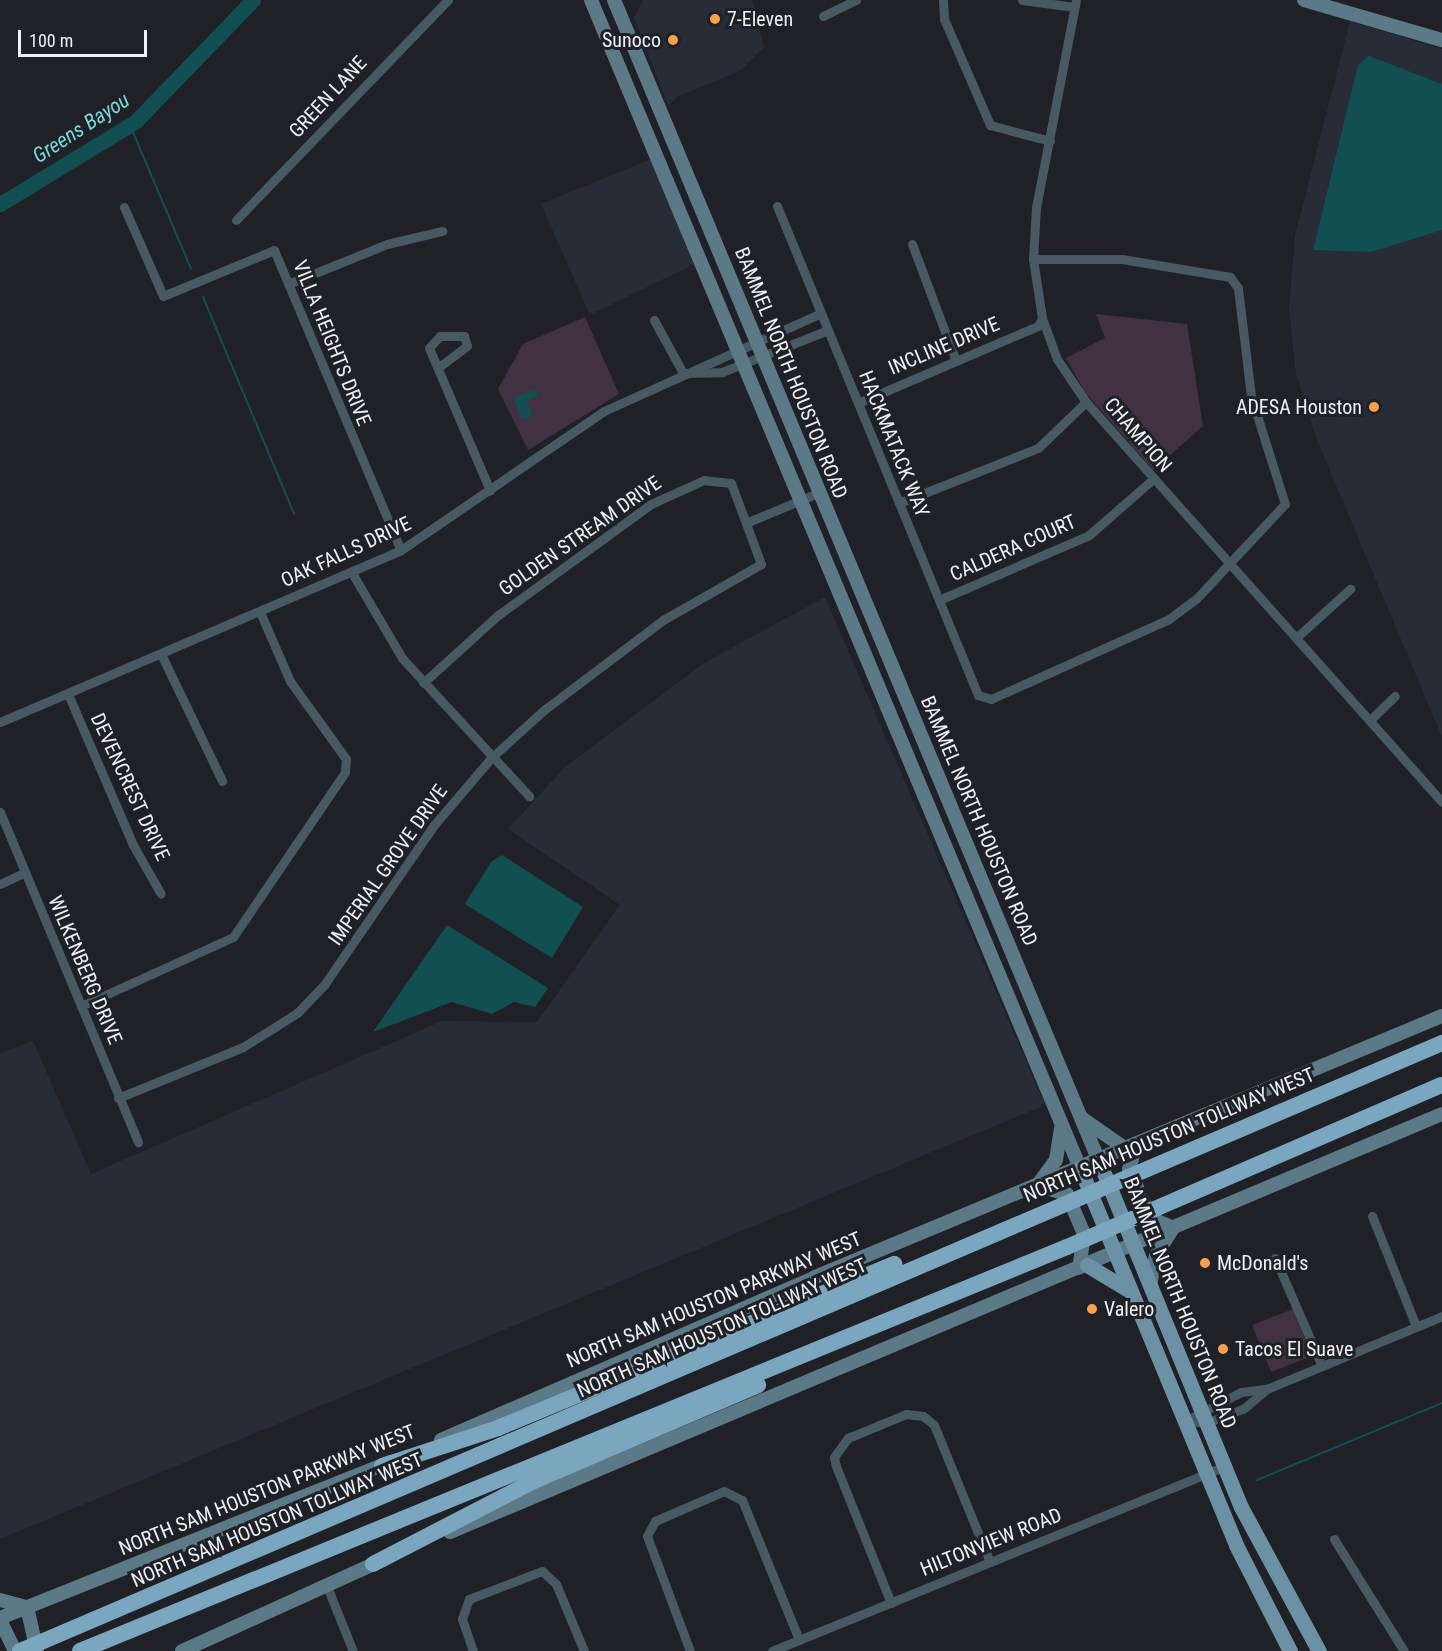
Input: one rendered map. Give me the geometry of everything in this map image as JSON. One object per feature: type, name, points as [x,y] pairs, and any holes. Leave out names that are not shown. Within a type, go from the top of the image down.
[{"type":"highway","name":"NORTH SAM HOUSTON TOLLWAY WEST","points":[[17,1651],[491,1454],[1014,1222],[1442,1043]]},
{"type":"highway","points":[[80,1651],[1067,1247],[1442,1085]]},
{"type":"highway","points":[[382,1466],[498,1428],[864,1274],[1014,1222]]},
{"type":"highway","points":[[373,1564],[523,1486],[933,1302]]},
{"type":"main road","points":[[593,4],[614,0]]},
{"type":"main road","name":"BAMMEL NORTH HOUSTON ROAD","points":[[614,0],[763,356],[818,494],[1134,1245],[1223,1467],[1276,1580],[1318,1651]]},
{"type":"main road","points":[[1304,0],[1442,40]]},
{"type":"main road","name":"BAMMEL NORTH HOUSTON ROAD","points":[[593,4],[1206,1474],[1257,1591],[1290,1651]]},
{"type":"main road","points":[[664,172],[683,164]]},
{"type":"main road","points":[[897,732],[916,726]]},
{"type":"main road","points":[[963,891],[982,883]]},
{"type":"main road","name":"NORTH SAM HOUSTON PARKWAY WEST","points":[[0,1619],[382,1466],[1442,1016]]},
{"type":"main road","points":[[182,1651],[326,1584],[1442,1114]]},
{"type":"main road","points":[[1081,1118],[1131,1147],[1129,1169],[1150,1218],[1173,1228]]},
{"type":"main road","points":[[1061,1123],[1056,1160],[1037,1186],[1066,1194],[1084,1234],[1083,1266]]},
{"type":"main road","points":[[1150,1285],[1155,1255],[1173,1228]]},
{"type":"main road","points":[[1083,1266],[1131,1292]]},
{"type":"main road","points":[[0,1600],[27,1607],[28,1629],[37,1651]]},
{"type":"main road","points":[[0,1619],[17,1651]]},
{"type":"street","name":"GREEN LANE","points":[[236,220],[448,0]]},
{"type":"street","points":[[823,16],[856,0]]},
{"type":"street","points":[[943,0],[945,19],[990,124],[1050,141]]},
{"type":"street","points":[[1022,0],[1076,3]]},
{"type":"street","name":"CHAMPION","points":[[1076,3],[1050,141],[1033,260],[1042,318],[1057,359],[1086,402],[1371,719],[1442,802]]},
{"type":"street","name":"HACKMATACK WAY","points":[[777,206],[978,695],[992,699],[1169,619],[1196,599],[1228,561]]},
{"type":"street","name":"VILLA HEIGHTS DRIVE","points":[[124,207],[163,296],[274,250],[401,550]]},
{"type":"street","points":[[288,284],[387,243],[442,231]]},
{"type":"street","points":[[912,244],[956,361]]},
{"type":"street","points":[[1033,260],[1121,259],[1230,277],[1238,288],[1251,396],[1285,504],[1276,517],[1228,561]]},
{"type":"street","name":"OAK FALLS DRIVE","points":[[0,722],[352,573],[401,550],[490,490],[575,428],[683,373],[821,314]]},
{"type":"street","name":"INCLINE DRIVE","points":[[858,403],[1038,326],[1042,318]]},
{"type":"street","points":[[654,320],[683,373]]},
{"type":"street","name":"OAK FALLS DRIVE","points":[[683,373],[702,377],[828,330]]},
{"type":"street","points":[[439,367],[490,490]]},
{"type":"street","points":[[899,503],[1038,448],[1086,402]]},
{"type":"street","name":"GOLDEN STREAM DRIVE","points":[[423,683],[498,615],[662,498],[719,477],[731,483],[748,522],[761,564]]},
{"type":"street","name":"CALDERA COURT","points":[[939,600],[1089,536],[1153,479]]},
{"type":"street","points":[[748,522],[818,494]]},
{"type":"street","name":"IMPERIAL GROVE DRIVE","points":[[118,1098],[243,1047],[307,1005],[434,825],[491,758],[544,710],[663,620],[761,564]]},
{"type":"street","points":[[352,573],[386,635],[423,683],[529,796]]},
{"type":"street","points":[[1297,637],[1350,589]]},
{"type":"street","points":[[81,1006],[226,943],[321,810],[345,772],[346,759],[290,681],[260,612]]},
{"type":"street","points":[[161,654],[222,781]]},
{"type":"street","name":"DEVENCREST DRIVE","points":[[68,694],[134,845],[161,894]]},
{"type":"street","points":[[1371,719],[1395,696]]},
{"type":"street","name":"WILKENBERG DRIVE","points":[[0,812],[138,1142]]},
{"type":"street","points":[[0,884],[24,873]]},
{"type":"street","points":[[1372,1216],[1416,1326]]},
{"type":"street","points":[[1275,1258],[1322,1366]]},
{"type":"street","points":[[1185,1421],[1243,1409],[1268,1389],[1442,1316]]},
{"type":"street","points":[[1185,1421],[1204,1416],[1241,1392],[1268,1389]]},
{"type":"street","points":[[891,1603],[836,1467],[838,1447],[906,1414],[923,1416],[942,1439],[990,1562]]},
{"type":"street","name":"HILTONVIEW ROAD","points":[[772,1651],[1223,1467]]},
{"type":"street","points":[[690,1651],[647,1546],[650,1526],[717,1493],[738,1495],[799,1640]]},
{"type":"street","points":[[1334,1539],[1404,1651]]},
{"type":"street","points":[[473,1651],[462,1619],[465,1605],[498,1585],[528,1572],[552,1578],[584,1651]]},
{"type":"street","points":[[326,1584],[353,1651]]},
{"type":"shaded area","points":[[643,0],[752,0],[764,47],[740,71],[677,97],[668,106],[634,17]]},
{"type":"shaded area","name":"ADESA Houston","points":[[1350,21],[1442,49],[1442,737],[1317,440],[1296,374],[1289,309],[1295,236]]},
{"type":"shaded area","points":[[651,159],[694,264],[590,315],[541,204]]},
{"type":"shaded area","points":[[1096,314],[1187,324],[1203,426],[1153,470],[1085,392],[1066,358],[1105,338]]},
{"type":"shaded area","points":[[585,317],[619,394],[528,450],[498,389],[523,344]]},
{"type":"shaded area","points":[[825,597],[1045,1105],[0,1539],[0,1053],[33,1041],[91,1174],[442,1021],[537,1022],[620,905],[508,829],[565,767],[704,663]]},
{"type":"shaded area","points":[[1293,1309],[1312,1356],[1271,1372],[1252,1325]]},
{"type":"water","points":[[1369,56],[1442,84],[1442,230],[1371,252],[1313,250],[1358,65]]},
{"type":"water","points":[[535,389],[538,396],[527,401],[533,415],[522,420],[513,398]]},
{"type":"water","points":[[502,855],[583,907],[552,958],[465,904],[491,862]]},
{"type":"water","points":[[447,925],[548,988],[535,1007],[514,1002],[492,1014],[452,1002],[373,1032]]},
{"type":"waterway","name":"Greens Bayou","points":[[0,204],[135,122],[253,0]]},
{"type":"waterway","points":[[130,125],[191,269]]},
{"type":"waterway","points":[[203,297],[294,514]]},
{"type":"waterway","points":[[1257,1480],[1442,1403]]},
{"type":"place","name":"7-Eleven","points":[[715,19]]},
{"type":"place","name":"Sunoco","points":[[673,40]]},
{"type":"place","name":"ADESA Houston","points":[[1374,407]]},
{"type":"place","name":"McDonald's","points":[[1205,1263]]},
{"type":"place","name":"Valero","points":[[1092,1309]]},
{"type":"place","name":"Tacos El Suave","points":[[1223,1349]]}]
